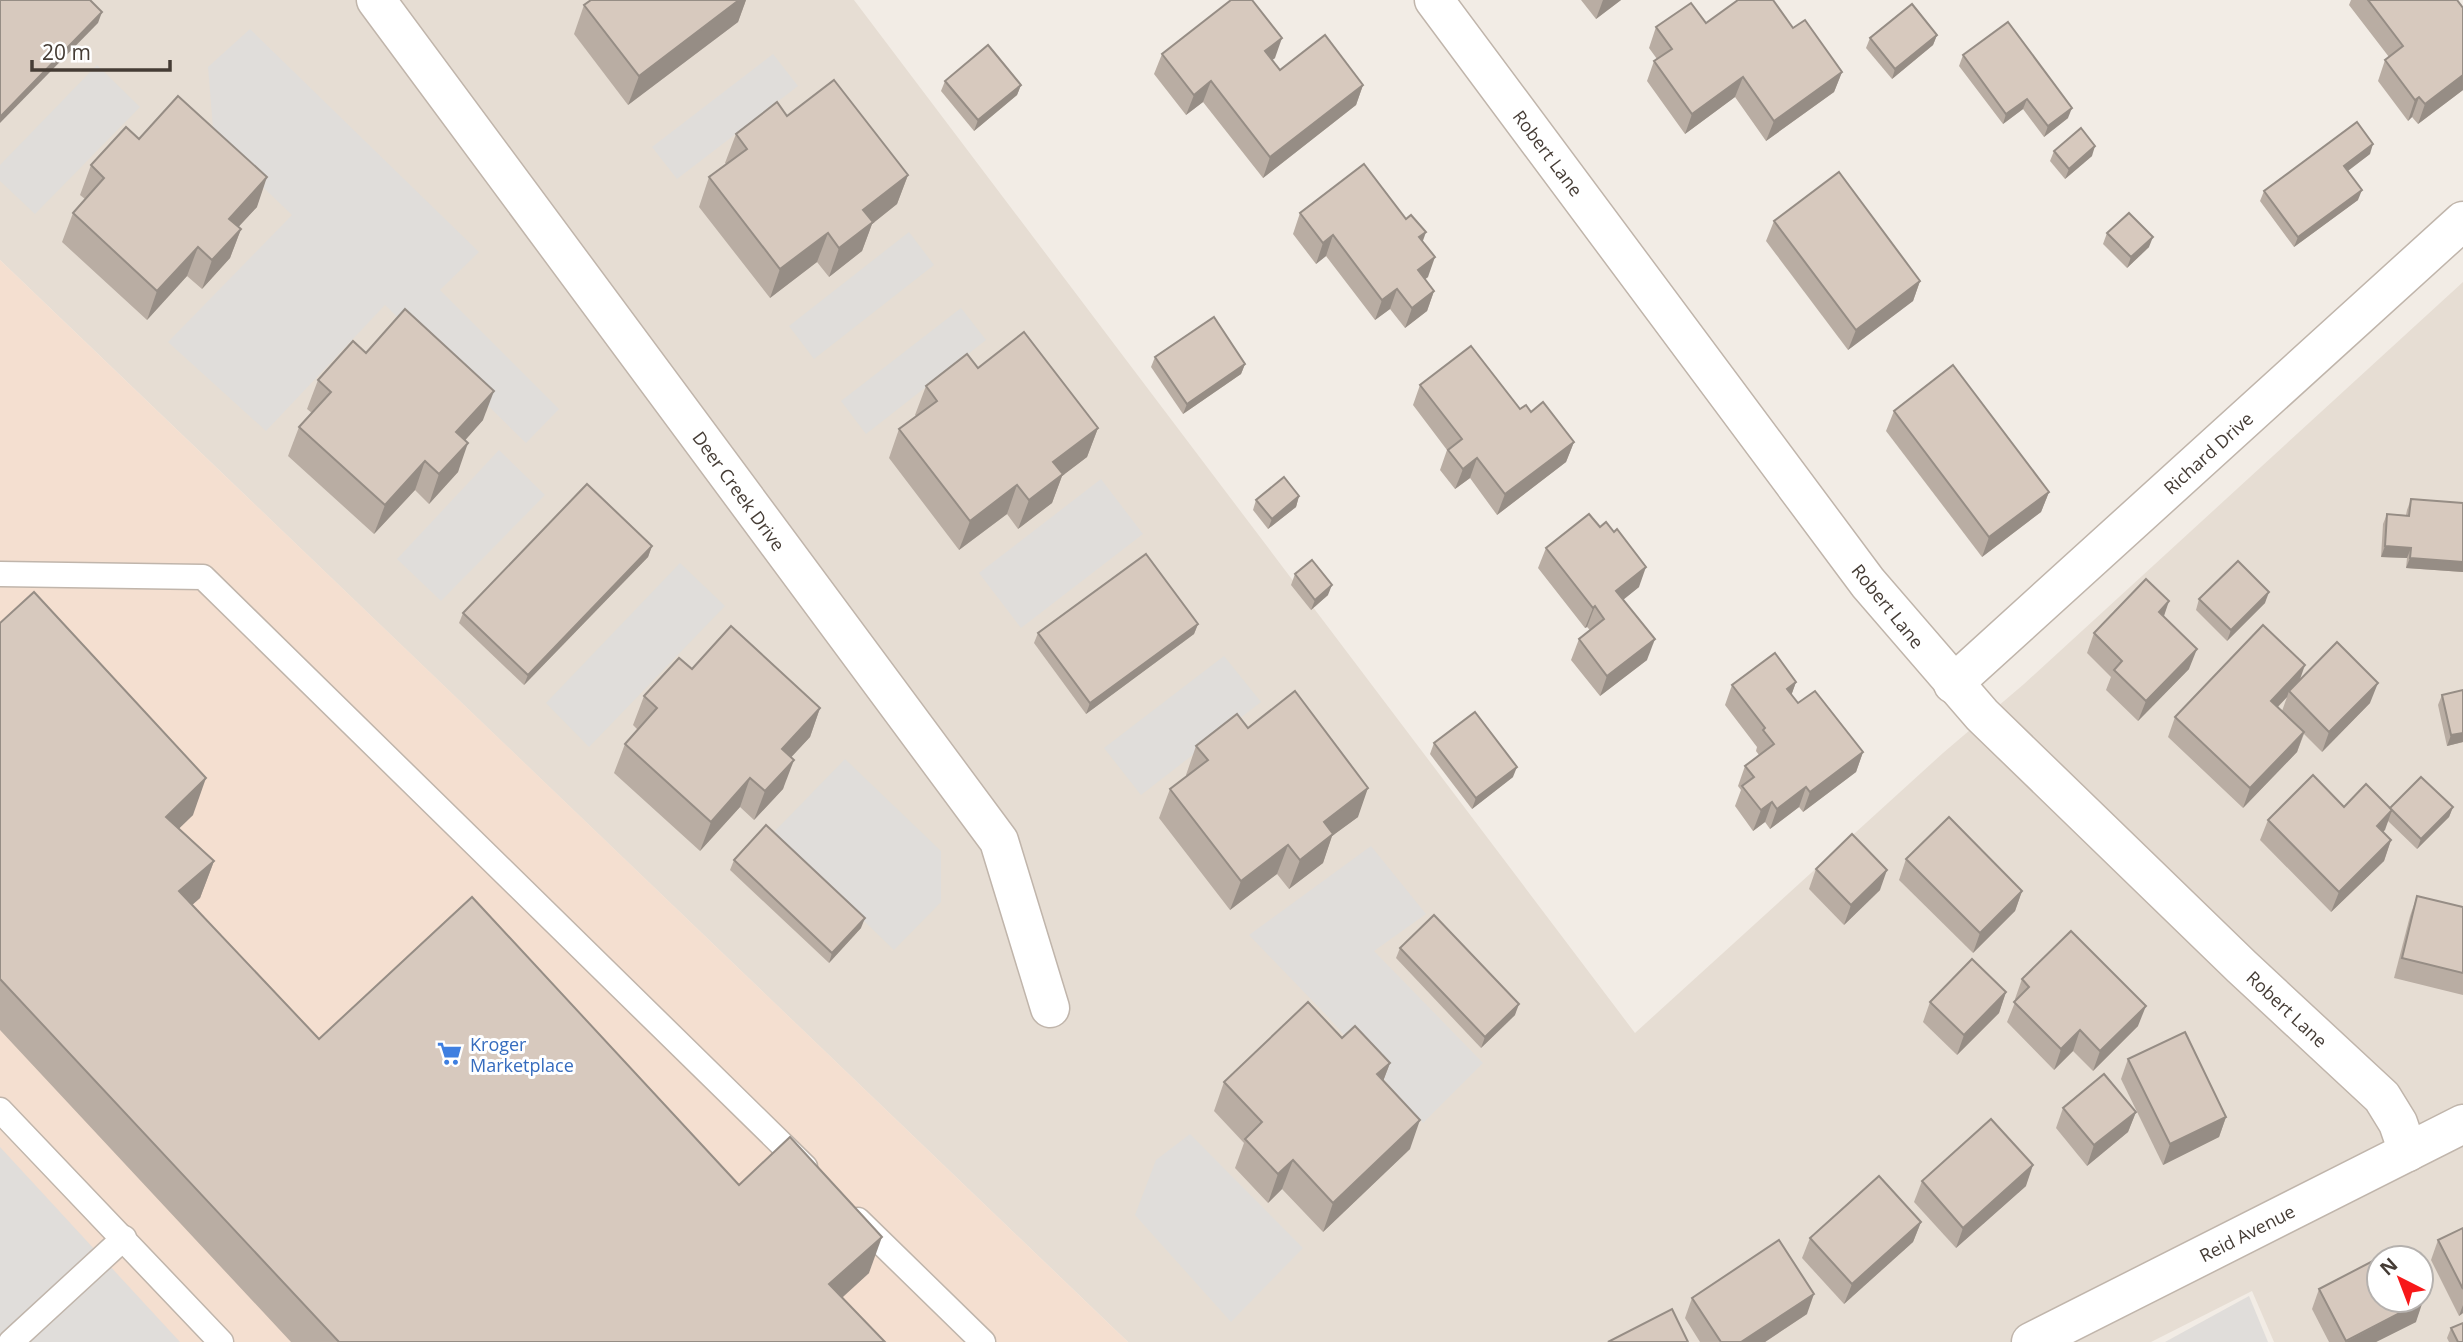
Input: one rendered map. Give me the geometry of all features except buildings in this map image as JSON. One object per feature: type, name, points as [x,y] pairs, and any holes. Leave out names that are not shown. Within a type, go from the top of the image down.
[{"type":"street","name":"Deer Creek Drive","points":[[376,0],[999,841],[1050,1008]]},
{"type":"street","name":"Robert Lane","points":[[1434,0],[1868,583],[1953,684],[2242,967],[2382,1097],[2398,1123],[2408,1152]]},
{"type":"street","name":"Richard Drive","points":[[1953,684],[2463,221]]},
{"type":"street","name":"Reid Avenue","points":[[2031,1342],[2463,1125]]},
{"type":"lane","points":[[0,574],[203,577],[825,1187]]},
{"type":"lane","points":[[0,1110],[221,1342]]},
{"type":"lane","points":[[845,1206],[983,1342]]},
{"type":"lane","points":[[11,1342],[124,1238]]},
{"type":"shaded area","points":[[0,0],[854,0],[1635,1033],[1943,753],[2024,684],[2463,282],[2463,1342],[2274,1342],[2252,1291],[2151,1342],[1128,1342],[0,260]]},
{"type":"shaded area","points":[[250,29],[479,252],[440,290],[559,409],[526,443],[385,305],[266,431],[168,342],[292,215],[214,140],[208,67]]},
{"type":"shaded area","points":[[773,54],[798,86],[677,179],[652,147]]},
{"type":"shaded area","points":[[97,65],[140,107],[35,214],[0,181],[0,165]]},
{"type":"shaded area","points":[[909,232],[934,265],[814,359],[789,326]]},
{"type":"shaded area","points":[[0,260],[583,819],[1128,1342],[0,1342]]},
{"type":"shaded area","points":[[961,308],[986,340],[866,434],[841,401]]},
{"type":"shaded area","points":[[499,450],[545,495],[441,601],[397,559]]},
{"type":"shaded area","points":[[1101,479],[1143,534],[1021,628],[979,573]]},
{"type":"shaded area","points":[[680,563],[725,606],[589,747],[546,703]]},
{"type":"shaded area","points":[[1224,656],[1261,702],[1141,795],[1104,748]]},
{"type":"shaded area","points":[[845,759],[941,851],[941,902],[894,950],[773,833]]},
{"type":"shaded area","points":[[1371,846],[1426,914],[1374,951],[1483,1063],[1423,1123],[1327,1016],[1249,935]]},
{"type":"shaded area","points":[[1190,1134],[1303,1248],[1231,1322],[1135,1215],[1156,1160]]},
{"type":"shaded area","points":[[0,1147],[180,1342],[0,1342]]},
{"type":"shaded area","points":[[2249,1296],[2268,1342],[2165,1342]]},
{"type":"place","name":"Kroger Marketplace","points":[[450,1054]]}]
